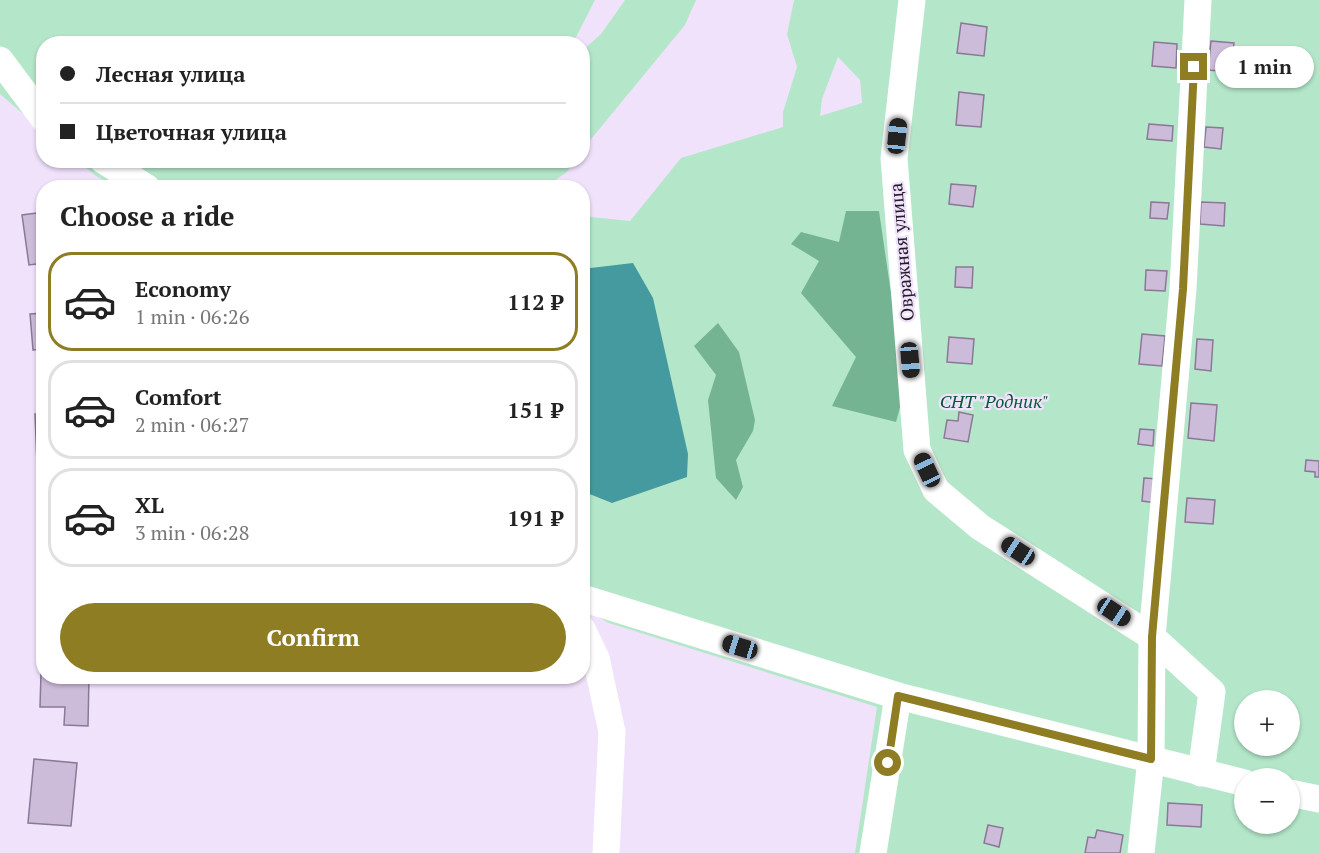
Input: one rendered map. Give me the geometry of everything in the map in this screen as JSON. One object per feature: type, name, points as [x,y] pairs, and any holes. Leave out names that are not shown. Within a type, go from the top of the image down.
[{"type":"street","name":"Овражная улица","points":[[912,0],[894,158],[917,450],[936,489],[980,526],[1152,637],[1212,692],[1201,773]]},
{"type":"street","points":[[1141,853],[1151,759],[1152,637],[1183,289],[1198,0]]},
{"type":"street","points":[[0,60],[36,108]]},
{"type":"street","points":[[116,168],[134,180]]},
{"type":"street","points":[[590,600],[898,696],[1234,780]]},
{"type":"street","points":[[590,646],[596,658],[612,732],[606,853]]},
{"type":"street","points":[[873,853],[898,696]]},
{"type":"street","points":[[1300,795],[1319,799]]},
{"type":"green space","points":[[0,0],[595,0],[577,36],[36,36],[36,125],[0,94]]},
{"type":"green space","points":[[625,0],[696,0],[685,25],[590,140],[590,44],[601,34]]},
{"type":"green space","name":"СНТ \"Родник\"","points":[[794,0],[1319,0],[1319,853],[855,853],[877,707],[609,623],[590,612],[590,217],[630,221],[681,158],[783,127],[783,112],[797,67],[787,34]],"holes":[[[838,57],[860,80],[862,103],[820,116],[822,99]]]},
{"type":"green space","points":[[86,168],[570,168],[556,180],[104,180]]},
{"type":"shaded area","points":[[846,211],[879,211],[905,389],[896,422],[832,406],[856,357],[801,293],[819,261],[791,244],[801,232],[839,242]]},
{"type":"shaded area","points":[[633,263],[653,298],[688,454],[687,477],[612,503],[590,494],[590,268]]},
{"type":"shaded area","points":[[718,323],[739,352],[755,420],[753,431],[736,460],[743,487],[736,500],[716,478],[708,400],[716,375],[694,346]]},
{"type":"building","points":[[961,23],[987,27],[984,56],[957,53]]},
{"type":"building","points":[[1211,41],[1234,43],[1231,72],[1208,70]]},
{"type":"building","points":[[1154,42],[1177,44],[1176,68],[1152,66]]},
{"type":"building","points":[[959,92],[984,95],[981,127],[956,125]]},
{"type":"building","points":[[1149,124],[1173,126],[1172,141],[1147,139]]},
{"type":"building","points":[[1206,127],[1223,128],[1221,149],[1204,147]]},
{"type":"building","points":[[951,184],[976,186],[973,207],[949,204]]},
{"type":"building","points":[[1151,202],[1169,203],[1167,219],[1150,218]]},
{"type":"building","points":[[1201,202],[1225,203],[1224,226],[1200,224]]},
{"type":"building","points":[[36,213],[36,264],[29,265],[22,215]]},
{"type":"building","points":[[956,267],[973,267],[972,288],[955,287]]},
{"type":"building","points":[[1146,270],[1167,271],[1165,291],[1145,290]]},
{"type":"building","points":[[30,314],[36,314],[36,350],[33,350]]},
{"type":"building","points":[[1142,334],[1165,336],[1162,366],[1139,364]]},
{"type":"building","points":[[949,337],[974,339],[972,364],[947,362]]},
{"type":"building","points":[[1197,339],[1213,340],[1211,371],[1195,369]]},
{"type":"building","points":[[1191,403],[1217,405],[1214,441],[1188,438]]},
{"type":"building","points":[[959,412],[973,415],[968,442],[944,438],[947,420],[958,421]]},
{"type":"building","points":[[1140,429],[1154,430],[1153,446],[1138,444]]},
{"type":"building","points":[[1306,460],[1319,461],[1319,477],[1315,477],[1315,472],[1305,471]]},
{"type":"building","points":[[1144,478],[1159,479],[1157,503],[1142,501]]},
{"type":"building","points":[[1187,498],[1215,500],[1213,524],[1185,522]]},
{"type":"building","points":[[41,684],[89,684],[88,726],[64,725],[65,707],[40,707]]},
{"type":"building","points":[[34,759],[77,763],[71,826],[28,823]]},
{"type":"building","points":[[1168,803],[1202,805],[1201,827],[1167,825]]},
{"type":"building","points":[[988,825],[1003,828],[999,847],[984,843]]},
{"type":"building","points":[[1097,830],[1123,835],[1120,853],[1085,853],[1088,837],[1095,838]]},
{"type":"route","points":[[888,763],[898,696],[1151,759],[1152,637],[1183,289],[1194,67]]}]
